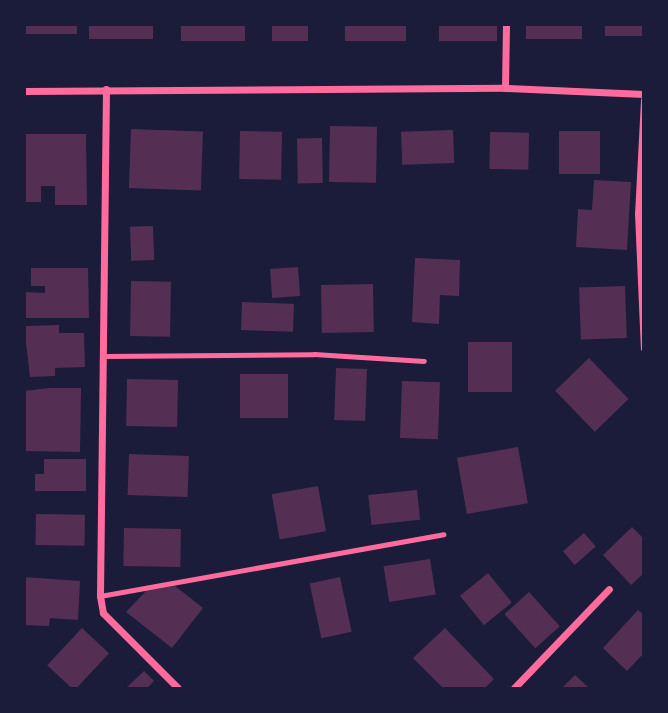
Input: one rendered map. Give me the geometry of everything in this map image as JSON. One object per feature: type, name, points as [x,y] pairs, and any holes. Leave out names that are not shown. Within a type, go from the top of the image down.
[{"type":"street","points":[[505,88],[506,24]]},
{"type":"street","points":[[24,91],[505,88],[643,94]]},
{"type":"street","points":[[106,89],[100,596],[103,613],[178,688]]},
{"type":"street","points":[[643,100],[638,213],[643,348]]},
{"type":"street","points":[[514,688],[609,589]]},
{"type":"lane","points":[[104,356],[314,354],[424,361]]},
{"type":"lane","points":[[100,596],[443,534]]},
{"type":"building","points":[[24,24],[77,24],[77,34],[24,34]]},
{"type":"building","points":[[89,24],[153,24],[153,39],[89,39]]},
{"type":"building","points":[[181,24],[245,24],[245,41],[181,41]]},
{"type":"building","points":[[272,24],[308,24],[308,41],[272,41]]},
{"type":"building","points":[[345,24],[406,24],[406,41],[345,41]]},
{"type":"building","points":[[439,24],[497,24],[497,41],[439,41]]},
{"type":"building","points":[[526,24],[582,24],[582,39],[526,39]]},
{"type":"building","points":[[605,24],[644,24],[644,36],[605,36]]},
{"type":"building","points":[[330,126],[377,127],[376,183],[329,182]]},
{"type":"building","points":[[131,129],[203,132],[201,190],[129,188]]},
{"type":"building","points":[[453,130],[454,163],[402,165],[401,132]]},
{"type":"building","points":[[240,131],[282,132],[281,180],[239,179]]},
{"type":"building","points":[[559,131],[600,131],[600,174],[559,174]]},
{"type":"building","points":[[490,132],[529,133],[528,170],[489,169]]},
{"type":"building","points":[[24,134],[86,134],[87,205],[55,205],[55,186],[41,186],[41,202],[24,202]]},
{"type":"building","points":[[297,138],[322,138],[323,183],[298,183]]},
{"type":"building","points":[[594,180],[631,182],[627,250],[576,247],[578,209],[592,210]]},
{"type":"building","points":[[153,226],[154,260],[131,261],[130,227]]},
{"type":"building","points":[[415,258],[460,260],[459,296],[440,295],[439,324],[412,322]]},
{"type":"building","points":[[298,267],[300,296],[272,298],[270,269]]},
{"type":"building","points":[[31,268],[88,268],[89,318],[25,318],[25,292],[45,293],[45,286],[31,286]]},
{"type":"building","points":[[131,281],[171,282],[170,337],[130,336]]},
{"type":"building","points":[[373,284],[374,332],[322,333],[321,285]]},
{"type":"building","points":[[625,286],[627,338],[581,340],[579,288]]},
{"type":"building","points":[[242,302],[294,304],[293,332],[241,330]]},
{"type":"building","points":[[59,325],[59,333],[84,333],[85,367],[55,368],[55,376],[30,377],[24,326]]},
{"type":"building","points":[[468,342],[512,342],[512,392],[468,392]]},
{"type":"building","points":[[589,358],[629,399],[595,432],[555,391]]},
{"type":"building","points":[[336,368],[367,369],[365,421],[334,420]]},
{"type":"building","points":[[240,374],[288,374],[288,418],[240,418]]},
{"type":"building","points":[[127,379],[178,380],[177,427],[126,426]]},
{"type":"building","points":[[402,381],[440,382],[438,439],[400,438]]},
{"type":"building","points":[[81,388],[80,452],[24,451],[24,391]]},
{"type":"building","points":[[518,447],[528,503],[467,514],[457,458]]},
{"type":"building","points":[[129,454],[189,456],[188,497],[128,495]]},
{"type":"building","points":[[44,459],[86,459],[86,491],[35,491],[35,474],[44,474]]},
{"type":"building","points":[[318,486],[326,531],[280,539],[272,494]]},
{"type":"building","points":[[417,490],[420,520],[371,525],[368,495]]},
{"type":"building","points":[[36,514],[85,515],[84,546],[35,545]]},
{"type":"building","points":[[632,527],[644,539],[644,573],[631,585],[603,555]]},
{"type":"building","points":[[124,528],[181,529],[180,567],[123,566]]},
{"type":"building","points":[[584,533],[596,547],[575,565],[563,551]]},
{"type":"building","points":[[430,559],[436,595],[389,602],[384,566]]},
{"type":"building","points":[[488,573],[512,603],[484,625],[460,596]]},
{"type":"building","points":[[24,577],[80,581],[78,620],[50,618],[49,626],[24,625]]},
{"type":"building","points":[[340,577],[352,632],[321,638],[310,583]]},
{"type":"building","points":[[175,586],[203,608],[172,648],[126,612],[146,591]]},
{"type":"building","points":[[529,592],[560,626],[535,648],[504,614]]},
{"type":"building","points":[[638,610],[644,615],[644,653],[627,671],[603,648]]},
{"type":"building","points":[[82,628],[109,653],[77,688],[72,688],[47,665]]},
{"type":"building","points":[[445,628],[494,679],[485,688],[443,688],[413,658]]},
{"type":"building","points":[[144,671],[154,681],[147,688],[126,688]]},
{"type":"building","points":[[575,675],[589,688],[562,688]]}]
